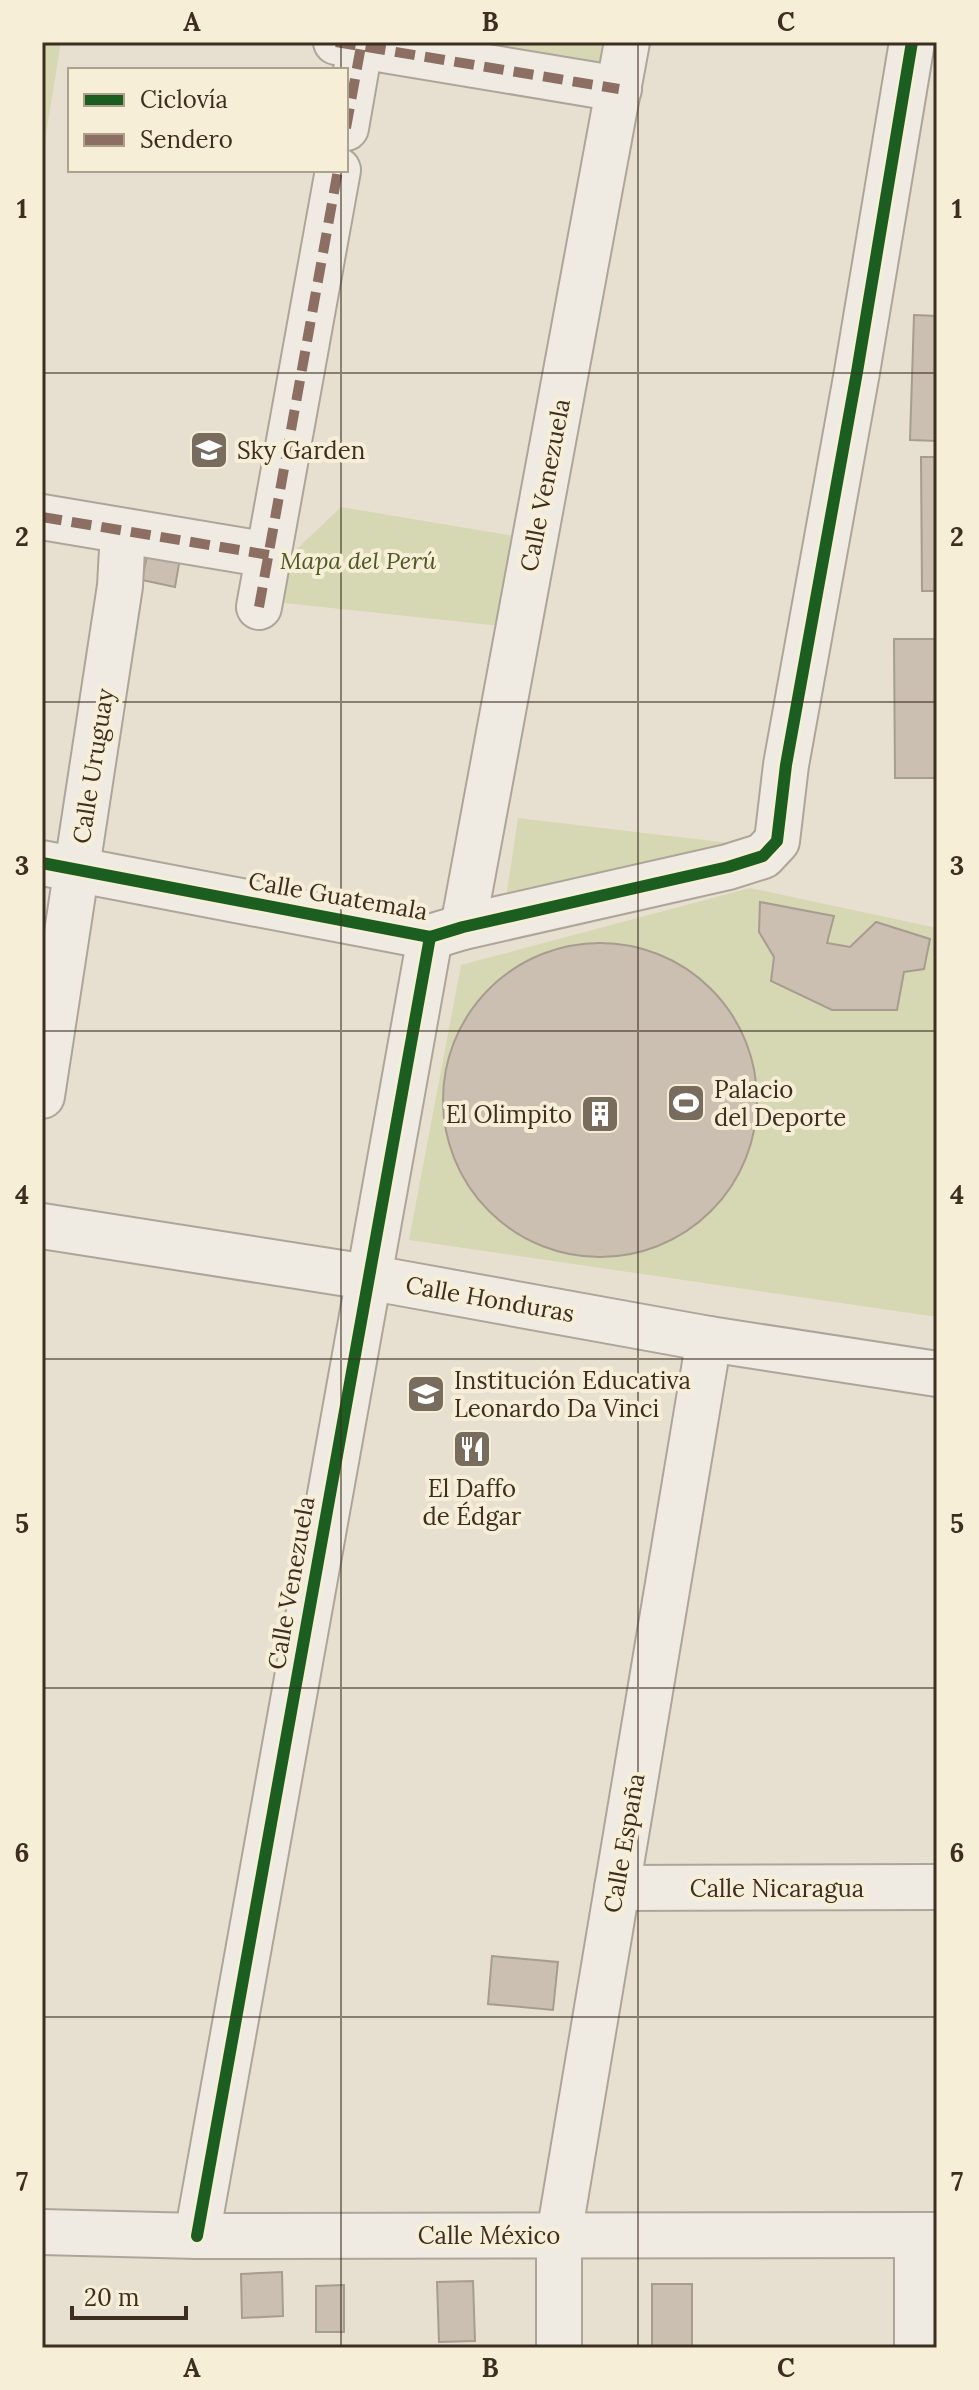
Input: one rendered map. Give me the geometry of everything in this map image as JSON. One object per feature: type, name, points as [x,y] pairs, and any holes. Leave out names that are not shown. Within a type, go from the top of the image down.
[{"type":"street","name":"Calle Venezuela","points":[[197,2236],[367,1277],[447,932],[627,42]]},
{"type":"street","name":"Calle Guatemala","points":[[59,866],[447,932],[728,867],[763,856],[777,841],[786,765],[857,372],[912,42]]},
{"type":"street","points":[[348,104],[353,43],[619,89]]},
{"type":"street","points":[[259,607],[338,172]]},
{"type":"street","points":[[42,517],[269,555]]},
{"type":"street","name":"Calle Uruguay","points":[[42,1096],[59,866],[120,586],[123,531]]},
{"type":"street","name":"Calle Honduras","points":[[42,1226],[367,1277],[709,1339],[937,1374]]},
{"type":"street","name":"Calle España","points":[[559,2348],[559,2235],[709,1339]]},
{"type":"street","name":"Calle Nicaragua","points":[[617,1888],[937,1887]]},
{"type":"street","name":"Calle México","points":[[42,2232],[197,2236],[927,2235]]},
{"type":"street","points":[[917,2348],[927,2235]]},
{"type":"green space","points":[[42,42],[61,42],[42,159]]},
{"type":"green space","points":[[433,42],[615,42],[610,72]]},
{"type":"green space","name":"Mapa del Perú","points":[[341,507],[526,538],[511,627],[275,602],[281,564]]},
{"type":"green space","points":[[518,818],[746,845],[506,898]]},
{"type":"green space","name":"Palacio del Deporte","points":[[750,888],[937,928],[937,1317],[409,1240],[461,965]]},
{"type":"building","points":[[914,315],[937,316],[937,441],[910,440]]},
{"type":"building","points":[[921,457],[937,457],[937,591],[922,591]]},
{"type":"building","points":[[148,551],[180,558],[175,587],[142,580]]},
{"type":"building","points":[[894,639],[937,639],[937,778],[895,778]]},
{"type":"building","points":[[760,902],[834,916],[827,943],[850,947],[876,922],[930,939],[924,969],[904,972],[897,1010],[832,1010],[771,981],[774,957],[759,932]]},
{"type":"building","name":"El Olimpito","points":[[600,943],[631,946],[660,955],[687,969],[711,989],[731,1013],[745,1040],[754,1069],[757,1100],[754,1131],[745,1160],[731,1187],[711,1211],[687,1231],[660,1245],[631,1254],[600,1257],[569,1254],[540,1245],[513,1231],[489,1211],[469,1187],[455,1160],[446,1131],[443,1100],[446,1069],[455,1040],[469,1013],[489,989],[513,969],[540,955],[569,946]]},
{"type":"building","points":[[492,1956],[558,1962],[553,2010],[488,2004]]},
{"type":"building","points":[[282,2272],[283,2316],[242,2318],[241,2274]]},
{"type":"building","points":[[473,2281],[475,2341],[439,2342],[437,2282]]},
{"type":"building","points":[[652,2284],[692,2284],[692,2348],[652,2348]]},
{"type":"building","points":[[344,2285],[344,2332],[316,2332],[316,2286]]},
{"type":"marked path","points":[[336,42],[619,89]]},
{"type":"marked path","points":[[348,117],[361,46]]},
{"type":"marked path","points":[[259,607],[338,172]]},
{"type":"marked path","points":[[42,517],[269,555]]},
{"type":"cycle path","points":[[42,863],[430,937],[728,867],[763,856],[777,841],[786,765],[857,372],[912,42]]},
{"type":"cycle path","points":[[197,2236],[430,937]]},
{"type":"place","name":"Sky Garden","points":[[209,450]]},
{"type":"place","name":"Palacio del Deporte","points":[[686,1103]]},
{"type":"place","name":"El Olimpito","points":[[600,1114]]},
{"type":"place","name":"Institución Educativa Leonardo Da Vinci","points":[[426,1394]]},
{"type":"place","name":"El Daffo de Édgar","points":[[472,1449]]}]
